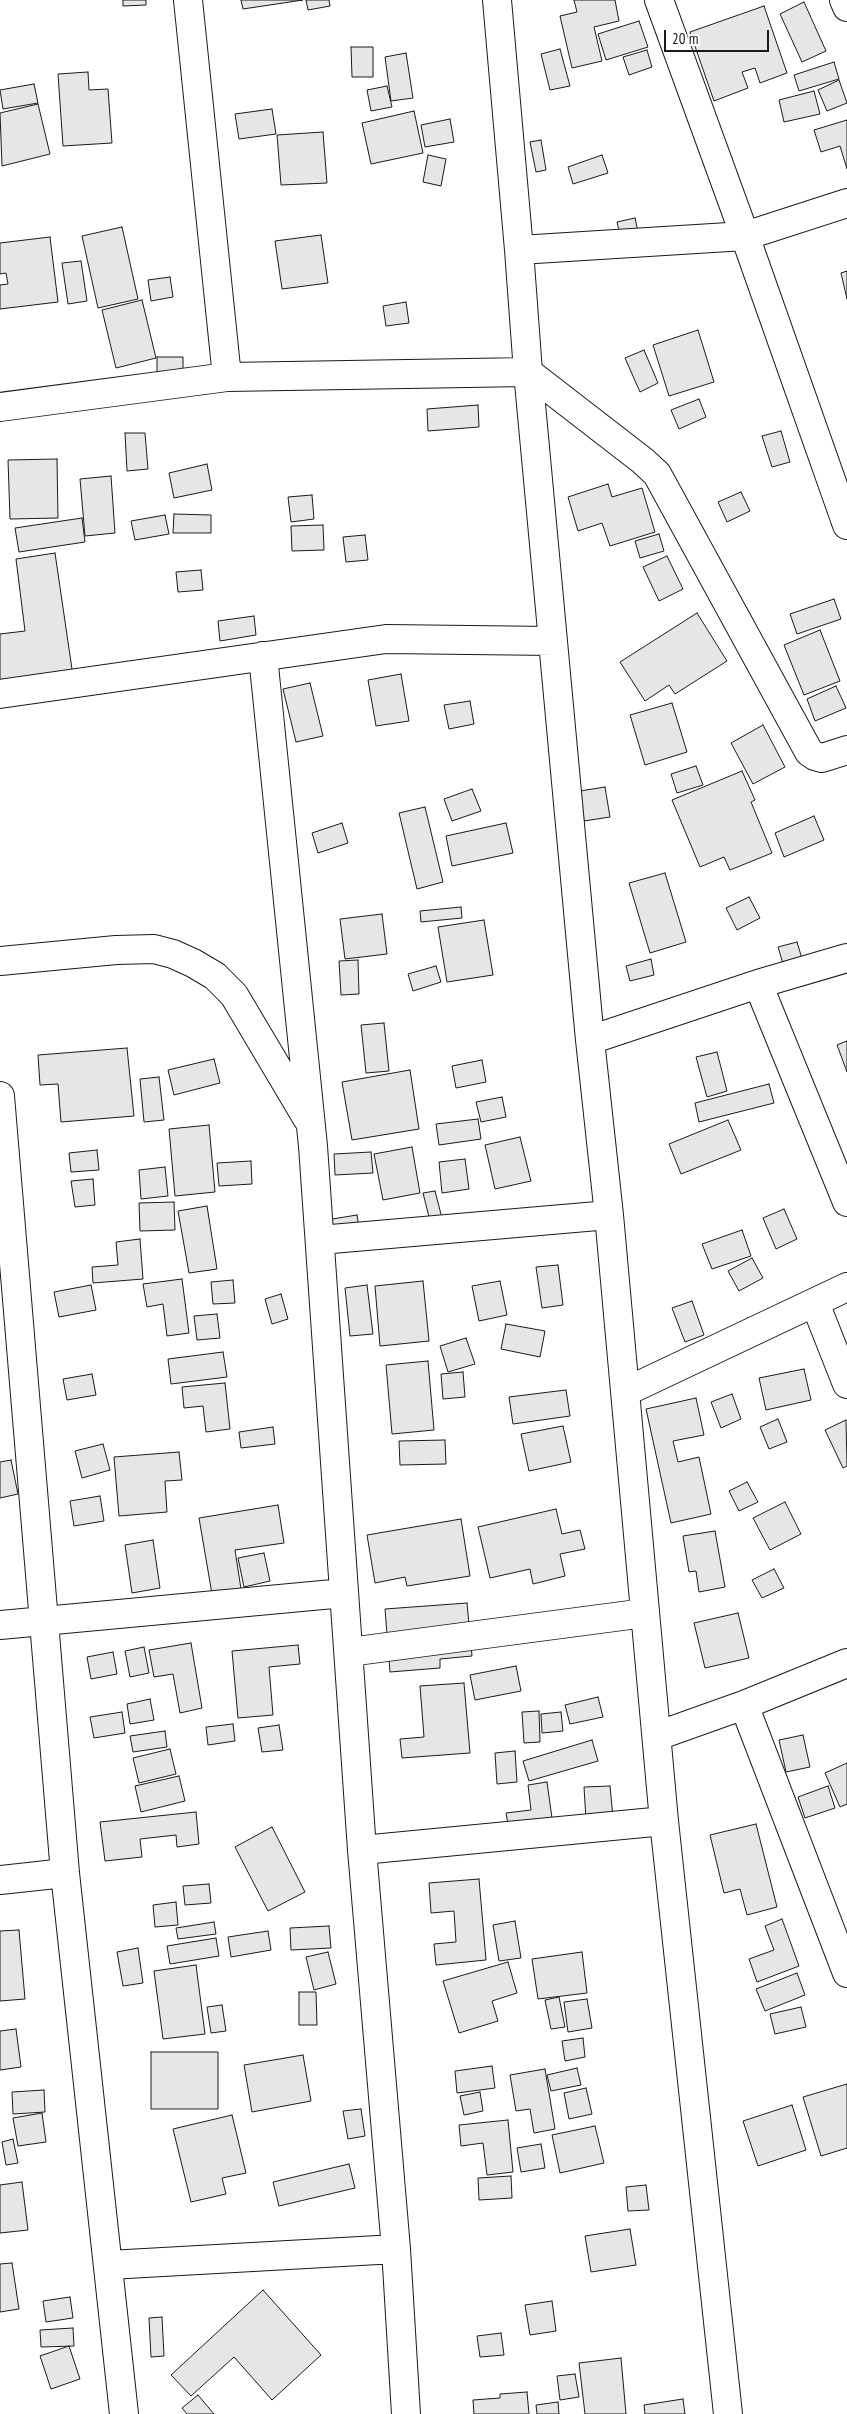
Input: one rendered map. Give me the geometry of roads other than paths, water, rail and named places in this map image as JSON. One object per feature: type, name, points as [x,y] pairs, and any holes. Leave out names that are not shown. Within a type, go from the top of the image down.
[{"type":"street","points":[[188,0],[227,377]]},
{"type":"street","points":[[497,0],[528,372],[590,1040],[609,1215],[664,1821],[728,2414]]},
{"type":"street","points":[[658,0],[842,492],[847,524]]},
{"type":"street","points":[[844,0],[847,8]]},
{"type":"street","points":[[519,250],[745,236],[847,202]]},
{"type":"street","points":[[0,407],[227,377],[528,372],[643,461],[657,474],[809,752],[822,758],[847,750]]},
{"type":"street","points":[[0,694],[386,640],[553,642]]},
{"type":"street","points":[[263,656],[311,1125],[362,1850],[396,2249],[406,2414]]},
{"type":"street","points":[[0,961],[116,950],[154,949],[173,954],[193,963],[215,976],[234,995],[311,1125]]},
{"type":"street","points":[[590,1040],[758,984],[847,958]]},
{"type":"street","points":[[758,984],[847,1202]]},
{"type":"street","points":[[0,1096],[65,1873],[124,2414]]},
{"type":"street","points":[[320,1240],[609,1215]]},
{"type":"street","points":[[625,1392],[847,1287]]},
{"type":"street","points":[[816,1303],[847,1384]]},
{"type":"street","points":[[0,1625],[344,1593]]},
{"type":"street","points":[[348,1652],[645,1613]]},
{"type":"street","points":[[657,1736],[744,1705],[847,1663]]},
{"type":"street","points":[[744,1705],[847,1973]]},
{"type":"street","points":[[362,1850],[664,1821]]},
{"type":"street","points":[[0,1880],[65,1873]]},
{"type":"street","points":[[109,2265],[396,2249]]}]
